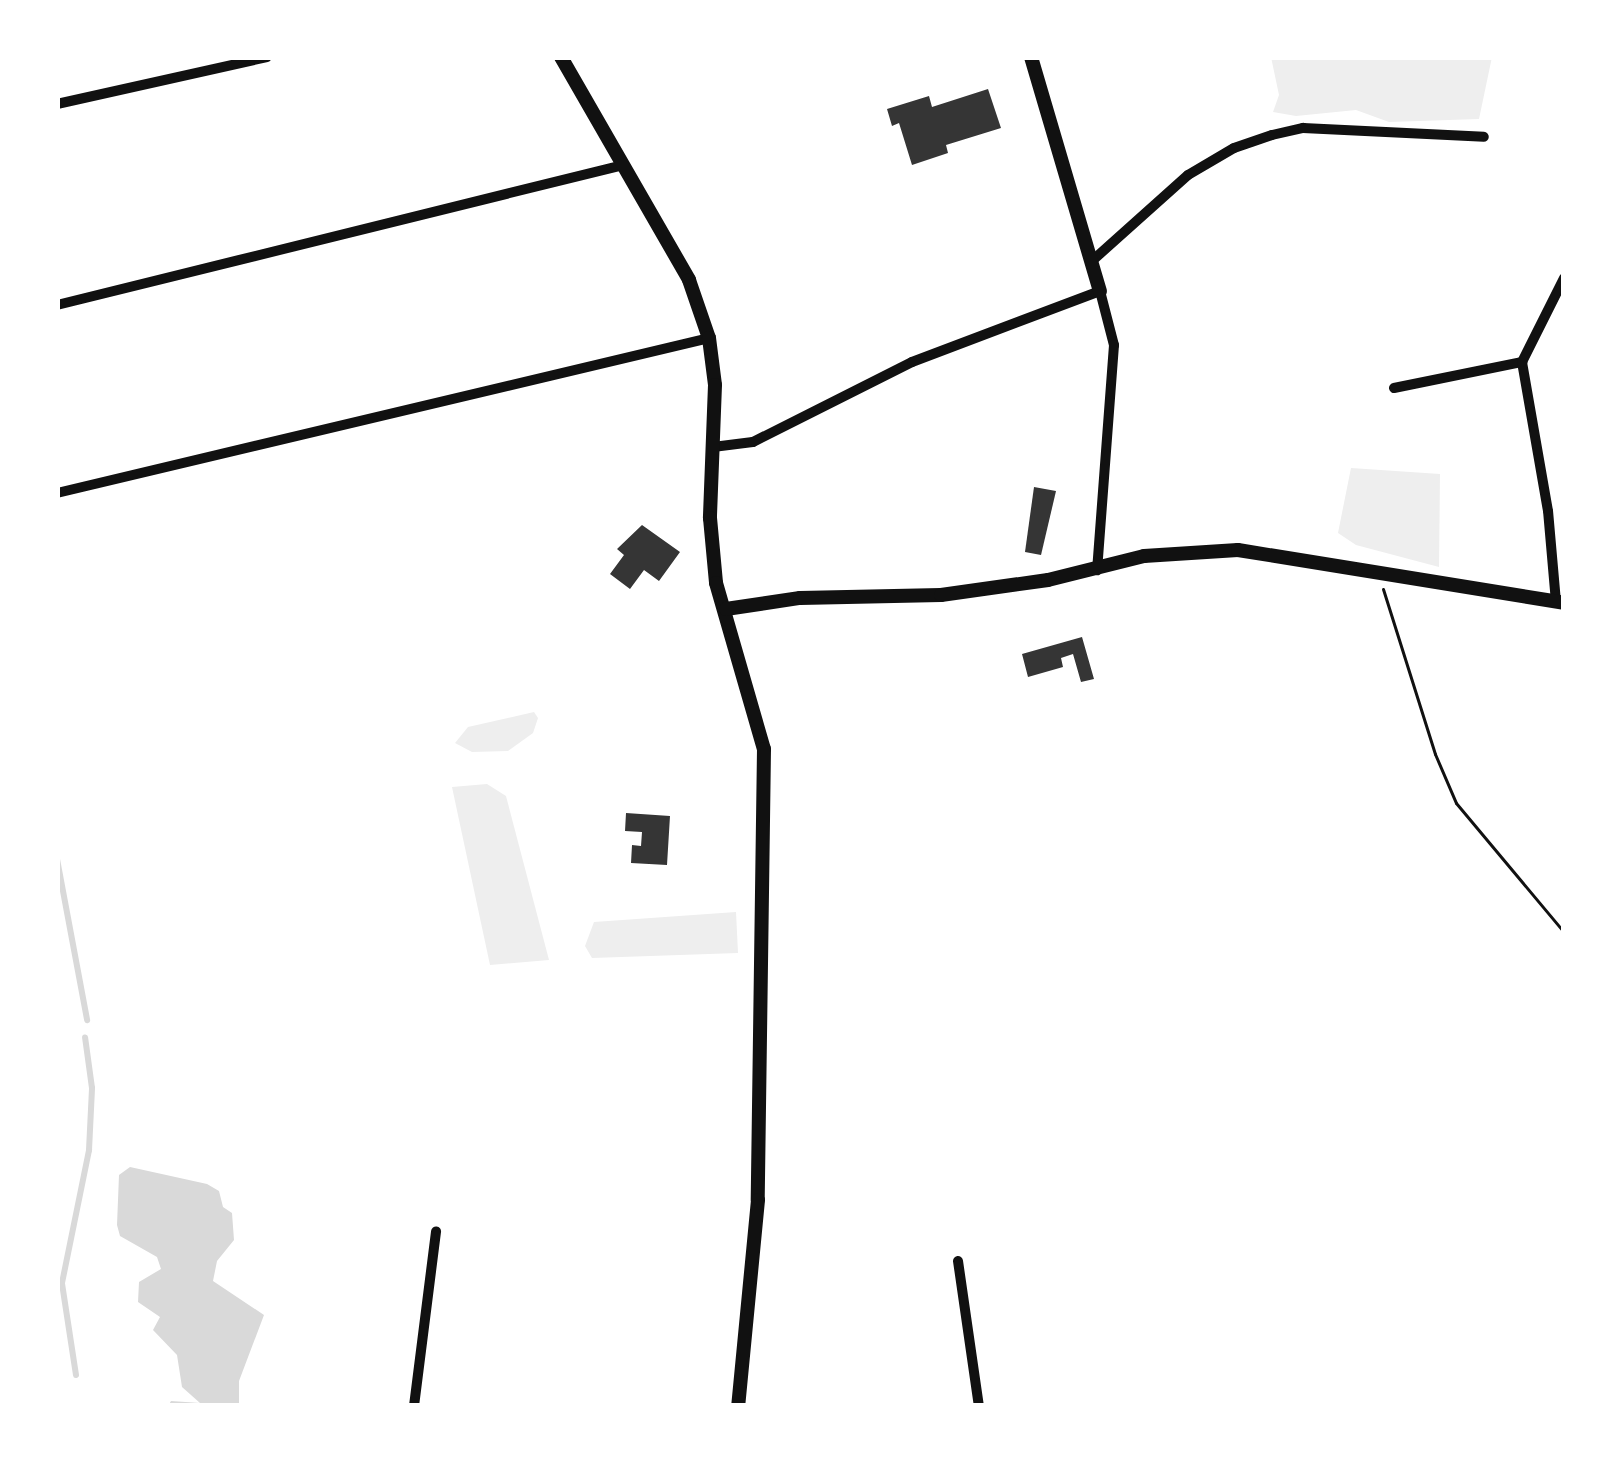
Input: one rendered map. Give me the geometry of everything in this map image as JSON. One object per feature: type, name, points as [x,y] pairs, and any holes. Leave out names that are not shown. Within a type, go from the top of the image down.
[{"type":"street","points":[[57,104],[266,57]]},
{"type":"street","points":[[562,57],[689,280],[710,338],[710,518],[716,584],[764,749],[758,1200],[738,1406]]},
{"type":"street","points":[[1030,57],[1093,260],[1114,345],[1096,522],[1097,570]]},
{"type":"street","points":[[1093,260],[1188,175],[1234,148],[1272,135],[1303,128],[1484,137]]},
{"type":"street","points":[[57,305],[623,165]]},
{"type":"street","points":[[726,609],[800,598],[941,596],[1097,570],[1144,556],[1238,550],[1560,603],[1522,362],[1564,278]]},
{"type":"street","points":[[713,447],[752,442],[912,362],[1100,291]]},
{"type":"street","points":[[57,493],[710,338]]},
{"type":"street","points":[[1394,388],[1522,362]]},
{"type":"street","points":[[413,1406],[436,1231]]},
{"type":"street","points":[[958,1261],[979,1406]]},
{"type":"path","points":[[1378,574],[1435,754],[1456,803],[1564,932]]},
{"type":"shaded area","points":[[1271,57],[1492,57],[1479,119],[1389,122],[1356,110],[1296,116],[1273,112],[1279,95]]},
{"type":"shaded area","points":[[1351,468],[1440,474],[1439,567],[1356,545],[1338,533]]},
{"type":"shaded area","points":[[534,712],[538,718],[533,733],[508,751],[472,752],[455,743],[468,727]]},
{"type":"shaded area","points":[[487,784],[506,796],[549,960],[490,965],[452,787]]},
{"type":"shaded area","points":[[736,912],[738,953],[592,958],[585,946],[594,922]]},
{"type":"shaded area","points":[[130,1167],[207,1184],[219,1191],[223,1207],[232,1213],[234,1240],[217,1261],[213,1281],[264,1315],[239,1381],[239,1406],[168,1406],[171,1401],[200,1403],[182,1387],[177,1355],[153,1330],[160,1317],[138,1302],[139,1282],[161,1269],[157,1257],[120,1236],[119,1175]]},
{"type":"building","points":[[988,89],[1001,128],[946,145],[948,153],[912,165],[899,123],[892,126],[887,109],[929,96],[932,107]]},
{"type":"building","points":[[1034,487],[1056,491],[1041,555],[1025,552]]},
{"type":"building","points":[[642,525],[680,552],[659,581],[644,570],[630,589],[610,574],[624,555],[617,549]]},
{"type":"building","points":[[1082,637],[1094,679],[1081,682],[1073,654],[1061,658],[1063,667],[1028,677],[1022,654]]},
{"type":"building","points":[[626,813],[670,816],[667,865],[631,863],[632,845],[641,846],[642,832],[625,831]]},
{"type":"waterway","points":[[57,859],[87,1020]]},
{"type":"waterway","points":[[76,1375],[62,1283],[89,1150],[92,1088],[85,1037]]}]
